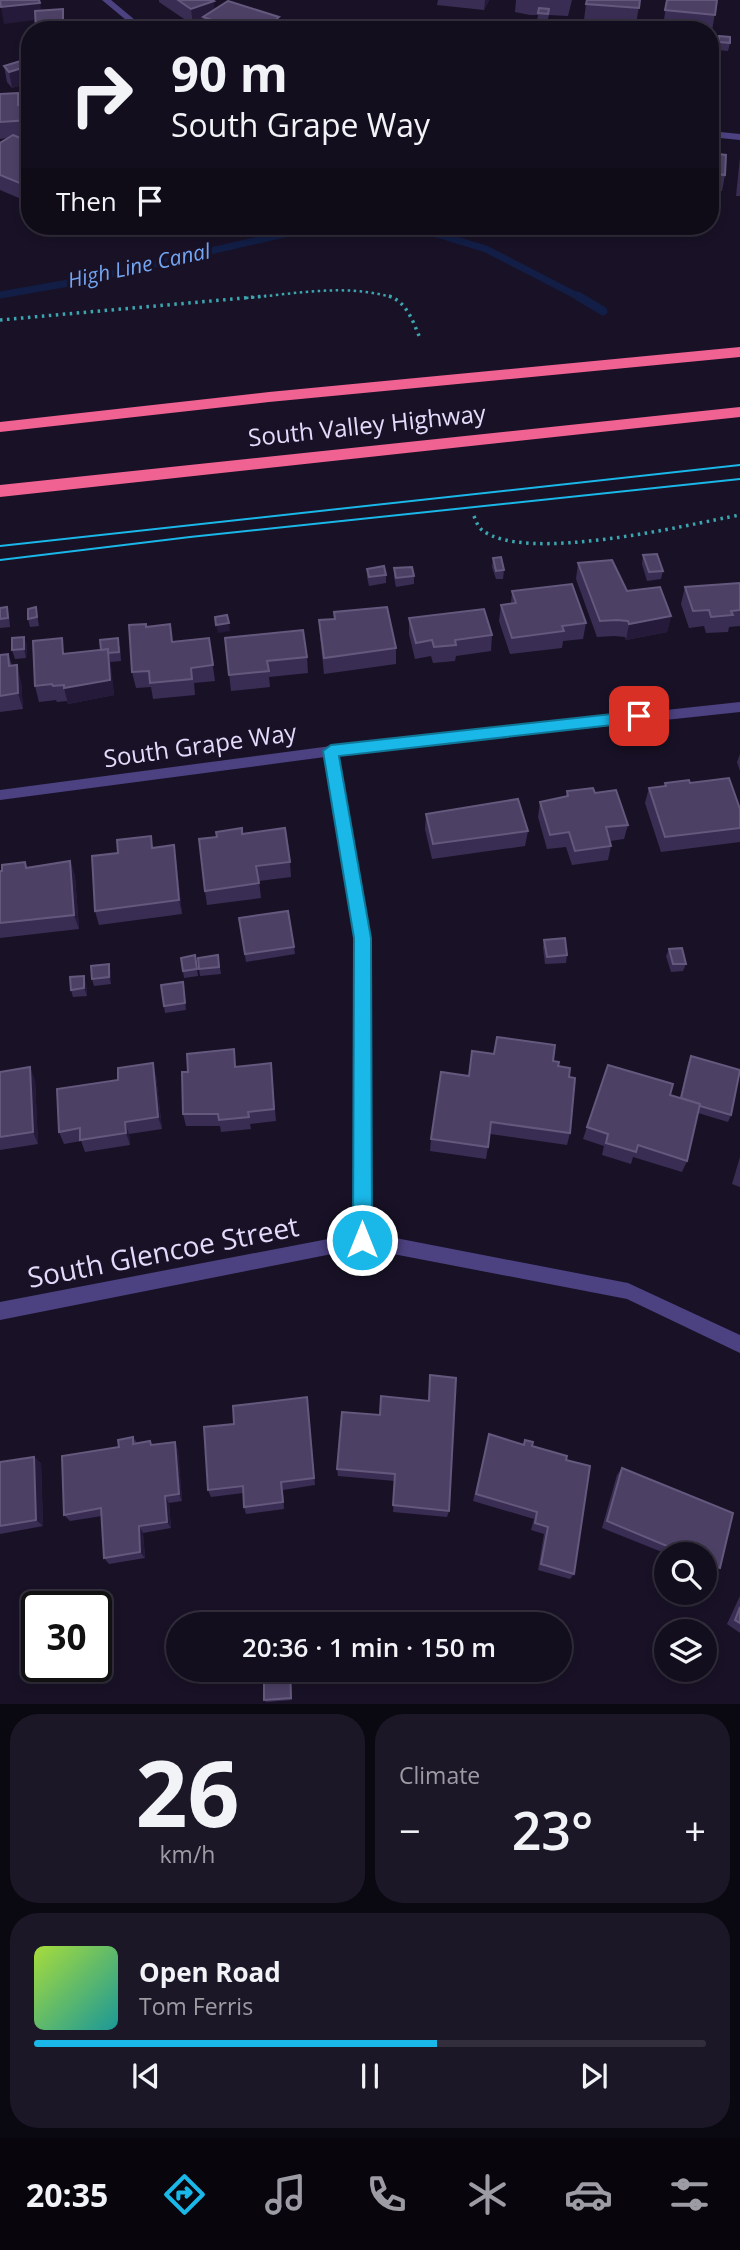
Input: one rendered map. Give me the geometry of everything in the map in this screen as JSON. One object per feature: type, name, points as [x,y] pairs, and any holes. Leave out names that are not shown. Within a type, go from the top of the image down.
[{"type":"highway","name":"South Valley Highway","points":[[0,427],[283,396],[740,352]]},
{"type":"highway","name":"South Valley Highway","points":[[0,491],[740,412]]},
{"type":"street","points":[[106,0],[132,21]]},
{"type":"street","points":[[719,135],[740,137]]},
{"type":"street","name":"South Grape Way","points":[[0,795],[331,751],[740,707]]},
{"type":"street","points":[[331,751],[362,938],[362,1240]]},
{"type":"street","name":"South Glencoe Street","points":[[0,1311],[362,1240],[628,1291],[740,1343]]},
{"type":"path","points":[[0,320],[359,290],[398,299],[411,317],[420,338]]},
{"type":"path","points":[[474,516],[481,529],[498,538],[545,545],[740,515]]},
{"type":"building","points":[[0,0],[39,0],[40,3],[1,7]]},
{"type":"building","points":[[178,0],[212,0],[214,1],[191,9]]},
{"type":"building","points":[[587,0],[640,0],[639,8],[586,4]]},
{"type":"building","points":[[667,0],[717,0],[715,15],[665,10]]},
{"type":"building","points":[[228,1],[279,17],[274,21],[215,21],[203,17]]},
{"type":"building","points":[[539,8],[549,9],[548,14],[538,13]]},
{"type":"building","points":[[63,9],[63,21],[36,21],[35,11]]},
{"type":"building","points":[[719,36],[730,37],[730,43],[719,42]]},
{"type":"building","points":[[21,61],[21,68],[9,72],[4,66]]},
{"type":"building","points":[[18,93],[21,121],[0,122],[0,94]]},
{"type":"building","points":[[13,135],[21,138],[21,184],[0,175],[0,143]]},
{"type":"building","points":[[719,154],[726,155],[725,175],[719,174]]},
{"type":"building","points":[[657,554],[663,571],[649,572],[643,555]]},
{"type":"building","points":[[501,557],[504,570],[496,571],[493,558]]},
{"type":"building","points":[[612,560],[627,591],[660,587],[671,616],[629,624],[628,621],[600,621],[578,563]]},
{"type":"building","points":[[384,566],[386,575],[369,577],[367,569]]},
{"type":"building","points":[[412,567],[414,576],[396,578],[394,568]]},
{"type":"building","points":[[740,583],[740,610],[731,611],[733,615],[711,617],[709,610],[693,611],[685,587]]},
{"type":"building","points":[[572,584],[586,623],[562,626],[564,631],[512,638],[501,605],[516,603],[512,591]]},
{"type":"building","points":[[7,607],[8,618],[0,619],[0,608]]},
{"type":"building","points":[[36,607],[37,617],[28,619],[28,609]]},
{"type":"building","points":[[387,607],[396,648],[324,658],[319,620],[335,619],[334,612]]},
{"type":"building","points":[[484,609],[492,635],[455,640],[456,645],[434,647],[432,640],[416,643],[409,618]]},
{"type":"building","points":[[227,615],[229,623],[216,625],[215,617]]},
{"type":"building","points":[[146,624],[146,627],[170,624],[172,642],[209,638],[213,665],[191,668],[192,679],[150,683],[149,671],[132,672],[129,625]]},
{"type":"building","points":[[303,630],[307,657],[267,661],[269,671],[229,675],[225,638]]},
{"type":"building","points":[[24,637],[24,649],[12,650],[12,638]]},
{"type":"building","points":[[62,638],[63,654],[108,649],[110,680],[64,688],[64,685],[52,684],[35,686],[33,641]]},
{"type":"building","points":[[118,638],[119,652],[108,653],[108,649],[101,650],[100,640]]},
{"type":"building","points":[[8,654],[9,666],[17,665],[18,693],[0,696],[0,655]]},
{"type":"building","points":[[729,778],[740,809],[740,828],[665,837],[649,788],[689,780],[690,783]]},
{"type":"building","points":[[593,788],[595,793],[616,790],[628,825],[606,827],[611,846],[575,851],[569,832],[550,835],[540,802],[568,796],[567,791]]},
{"type":"building","points":[[518,799],[528,831],[433,844],[426,814]]},
{"type":"building","points":[[242,828],[242,834],[285,828],[290,862],[256,866],[259,883],[205,891],[199,839],[217,837],[216,832]]},
{"type":"building","points":[[151,836],[152,848],[174,845],[179,900],[95,911],[92,856],[118,853],[117,840]]},
{"type":"building","points":[[70,861],[74,915],[0,923],[2,865],[25,862],[26,868]]},
{"type":"building","points":[[288,911],[294,947],[245,954],[239,918]]},
{"type":"building","points":[[565,938],[567,955],[547,957],[544,940]]},
{"type":"building","points":[[682,948],[686,964],[673,964],[669,949]]},
{"type":"building","points":[[195,955],[197,969],[183,971],[181,958]]},
{"type":"building","points":[[218,955],[219,967],[199,969],[198,958]]},
{"type":"building","points":[[109,964],[109,977],[92,979],[91,966]]},
{"type":"building","points":[[84,976],[84,988],[71,990],[70,977]]},
{"type":"building","points":[[183,982],[185,1003],[164,1006],[161,985]]},
{"type":"building","points":[[497,1037],[555,1045],[553,1061],[559,1062],[558,1066],[570,1068],[569,1077],[575,1078],[570,1133],[491,1122],[488,1147],[431,1139],[441,1072],[469,1076],[472,1051],[494,1054]]},
{"type":"building","points":[[234,1049],[235,1067],[271,1063],[274,1109],[248,1112],[249,1117],[219,1120],[218,1114],[183,1114],[182,1072],[188,1072],[187,1054]]},
{"type":"building","points":[[691,1056],[740,1070],[731,1115],[681,1098]]},
{"type":"building","points":[[153,1063],[158,1117],[125,1122],[126,1133],[80,1140],[80,1128],[59,1132],[57,1089],[118,1080],[118,1068]]},
{"type":"building","points":[[608,1065],[673,1084],[670,1095],[700,1104],[687,1161],[638,1145],[636,1152],[606,1143],[608,1134],[587,1127]]},
{"type":"building","points":[[30,1067],[33,1132],[0,1137],[0,1072]]},
{"type":"building","points":[[430,1375],[456,1378],[449,1511],[393,1505],[395,1474],[337,1469],[342,1412],[380,1415],[381,1396],[429,1401]]},
{"type":"building","points":[[307,1397],[314,1478],[281,1482],[283,1502],[244,1507],[243,1486],[208,1490],[204,1427],[234,1424],[233,1406]]},
{"type":"building","points":[[489,1434],[524,1445],[525,1440],[533,1442],[532,1446],[567,1456],[566,1460],[590,1466],[574,1574],[541,1564],[548,1527],[535,1523],[537,1512],[476,1494]]},
{"type":"building","points":[[133,1437],[133,1444],[150,1441],[151,1445],[175,1442],[179,1494],[165,1496],[167,1522],[139,1526],[140,1552],[104,1558],[101,1508],[64,1515],[62,1456],[119,1447],[118,1440]]},
{"type":"building","points":[[34,1457],[36,1520],[0,1526],[0,1462]]},
{"type":"building","points":[[622,1468],[733,1513],[720,1568],[717,1567],[717,1542],[657,1542],[607,1521]]},
{"type":"building","points":[[740,1607],[740,1623],[735,1620]]},
{"type":"building","points":[[264,1682],[290,1682],[291,1698],[264,1700]]},
{"type":"waterway","name":"High Line Canal","points":[[0,295],[80,281],[280,235]]},
{"type":"waterway","name":"High Line Canal","points":[[440,235],[486,249],[581,298]]},
{"type":"waterway","name":"High Line Canal","points":[[578,296],[603,311]]},
{"type":"tram line","points":[[0,546],[740,465]]},
{"type":"tram line","points":[[0,560],[190,537],[740,479]]},
{"type":"route","points":[[362,1240],[362,938],[331,751],[639,716]]}]
